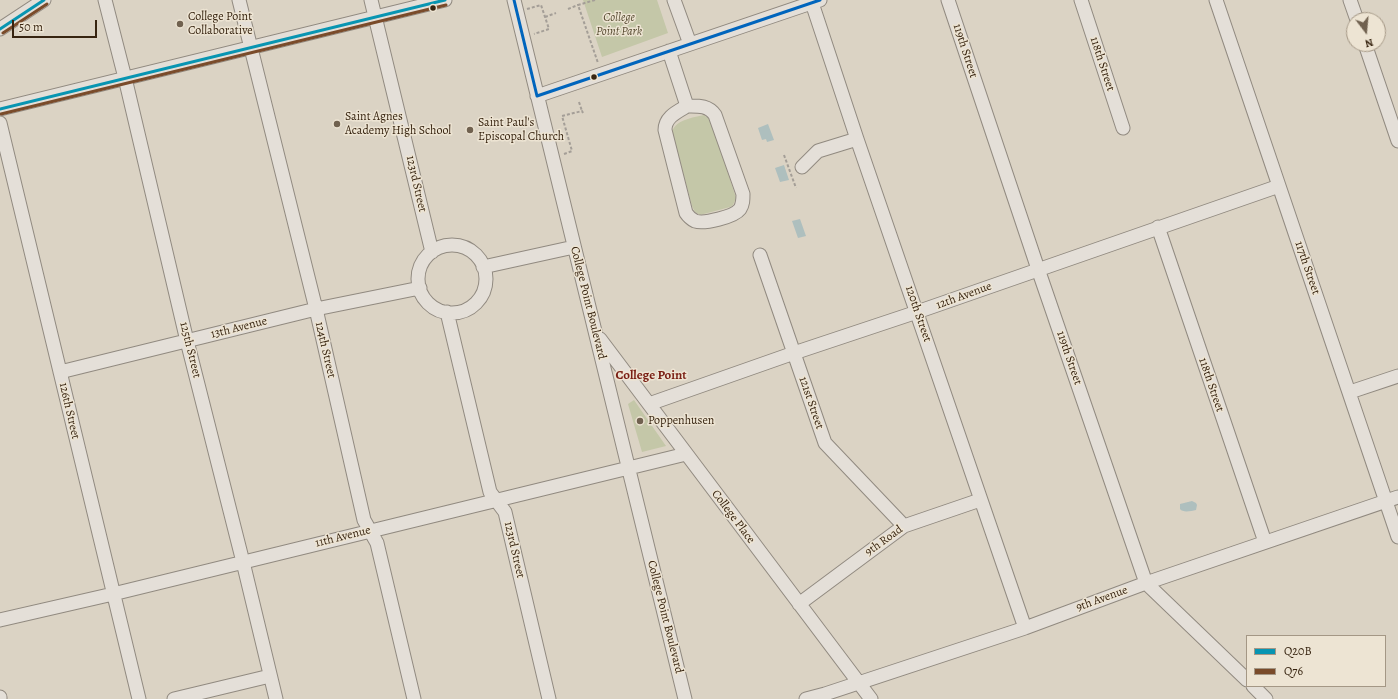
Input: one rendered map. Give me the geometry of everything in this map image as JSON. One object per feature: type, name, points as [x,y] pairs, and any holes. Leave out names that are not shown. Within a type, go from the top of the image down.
[{"type":"street","points":[[0,29],[44,0]]},
{"type":"street","name":"125th Street","points":[[105,0],[188,341],[244,562],[276,699]]},
{"type":"street","name":"124th Street","points":[[239,0],[316,309],[364,520],[377,543],[414,699]]},
{"type":"street","name":"123rd Street","points":[[371,0],[432,252]]},
{"type":"street","points":[[0,109],[445,0]]},
{"type":"street","name":"College Point Boulevard","points":[[514,0],[685,699]]},
{"type":"street","points":[[674,0],[690,44]]},
{"type":"street","name":"119th Street","points":[[948,0],[1038,269],[1146,583],[1246,676]]},
{"type":"street","name":"118th Street","points":[[1081,0],[1123,128]]},
{"type":"street","name":"117th Street","points":[[1216,0],[1350,392],[1392,499],[1398,536]]},
{"type":"street","points":[[1350,0],[1354,12]]},
{"type":"street","points":[[537,96],[814,1]]},
{"type":"street","name":"120th Street","points":[[814,1],[857,139],[1025,628]]},
{"type":"street","points":[[669,51],[687,106]]},
{"type":"street","points":[[1368,52],[1398,140]]},
{"type":"street","points":[[687,106],[705,107],[712,110],[715,114],[744,194],[743,203],[737,212],[706,222],[696,221],[689,217],[686,213],[665,130],[665,124],[671,116],[687,106]]},
{"type":"street","name":"126th Street","points":[[0,123],[139,699]]},
{"type":"street","points":[[802,166],[818,151],[857,139]]},
{"type":"street","name":"12th Avenue","points":[[648,404],[1279,186]]},
{"type":"street","name":"118th Street","points":[[1158,227],[1264,542]]},
{"type":"street","points":[[455,245],[464,247],[477,256],[483,267],[485,284],[478,300],[466,309],[447,312],[431,305],[423,297],[418,274],[420,266],[427,256],[435,249],[455,245]]},
{"type":"street","points":[[483,267],[574,247]]},
{"type":"street","name":"121st Street","points":[[760,255],[825,443],[904,526]]},
{"type":"street","name":"13th Avenue","points":[[60,372],[316,309],[420,288]]},
{"type":"street","name":"123rd Street","points":[[447,312],[490,492],[505,512],[549,699]]},
{"type":"street","name":"College Place","points":[[596,334],[871,699]]},
{"type":"street","points":[[1350,392],[1398,376]]},
{"type":"street","name":"11th Avenue","points":[[0,620],[113,594],[686,454]]},
{"type":"street","name":"9th Avenue","points":[[806,699],[1025,628],[1146,583],[1392,499]]},
{"type":"street","name":"9th Road","points":[[799,604],[904,526],[980,500]]},
{"type":"street","points":[[174,699],[270,676]]},
{"type":"street","name":"119th Street","points":[[1257,687],[1266,699]]},
{"type":"path","points":[[568,9],[594,0]]},
{"type":"path","points":[[529,8],[541,5],[549,29],[535,34]]},
{"type":"path","points":[[578,6],[598,63]]},
{"type":"path","points":[[545,17],[556,13]]},
{"type":"path","points":[[564,154],[572,151],[562,116],[582,112],[579,101]]},
{"type":"path","points":[[784,155],[796,188]]},
{"type":"green space","name":"College Point Park","points":[[583,0],[657,0],[668,33],[602,57]]},
{"type":"green space","points":[[704,115],[712,123],[736,198],[733,205],[730,207],[700,215],[695,212],[692,206],[672,131],[682,121]]},
{"type":"green space","points":[[634,400],[666,446],[642,452],[628,404]]},
{"type":"shaded area","points":[[768,124],[774,140],[767,142],[766,139],[762,140],[758,128]]},
{"type":"shaded area","points":[[784,165],[789,180],[780,182],[775,168]]},
{"type":"shaded area","points":[[800,219],[806,236],[798,238],[792,221]]},
{"type":"shaded area","points":[[1192,501],[1197,505],[1196,510],[1185,511],[1180,509],[1180,504]]},
{"type":"transit line","name":"Q20B","points":[[0,29],[44,0]]},
{"type":"transit line","name":"Q20B","points":[[0,109],[445,0]]},
{"type":"transit line","points":[[514,0],[537,96],[820,0]]},
{"type":"transit line","name":"Q76","points":[[3,33],[47,4]]},
{"type":"transit line","name":"Q76","points":[[1,114],[446,5]]},
{"type":"place","name":"College Point Collaborative","points":[[180,24]]},
{"type":"place","name":"Saint Agnes Academy High School","points":[[337,124]]},
{"type":"place","name":"Saint Paul's Episcopal Church","points":[[470,130]]},
{"type":"place","name":"Poppenhusen","points":[[640,421]]},
{"type":"district","name":"College Point","points":[[651,376]]}]
